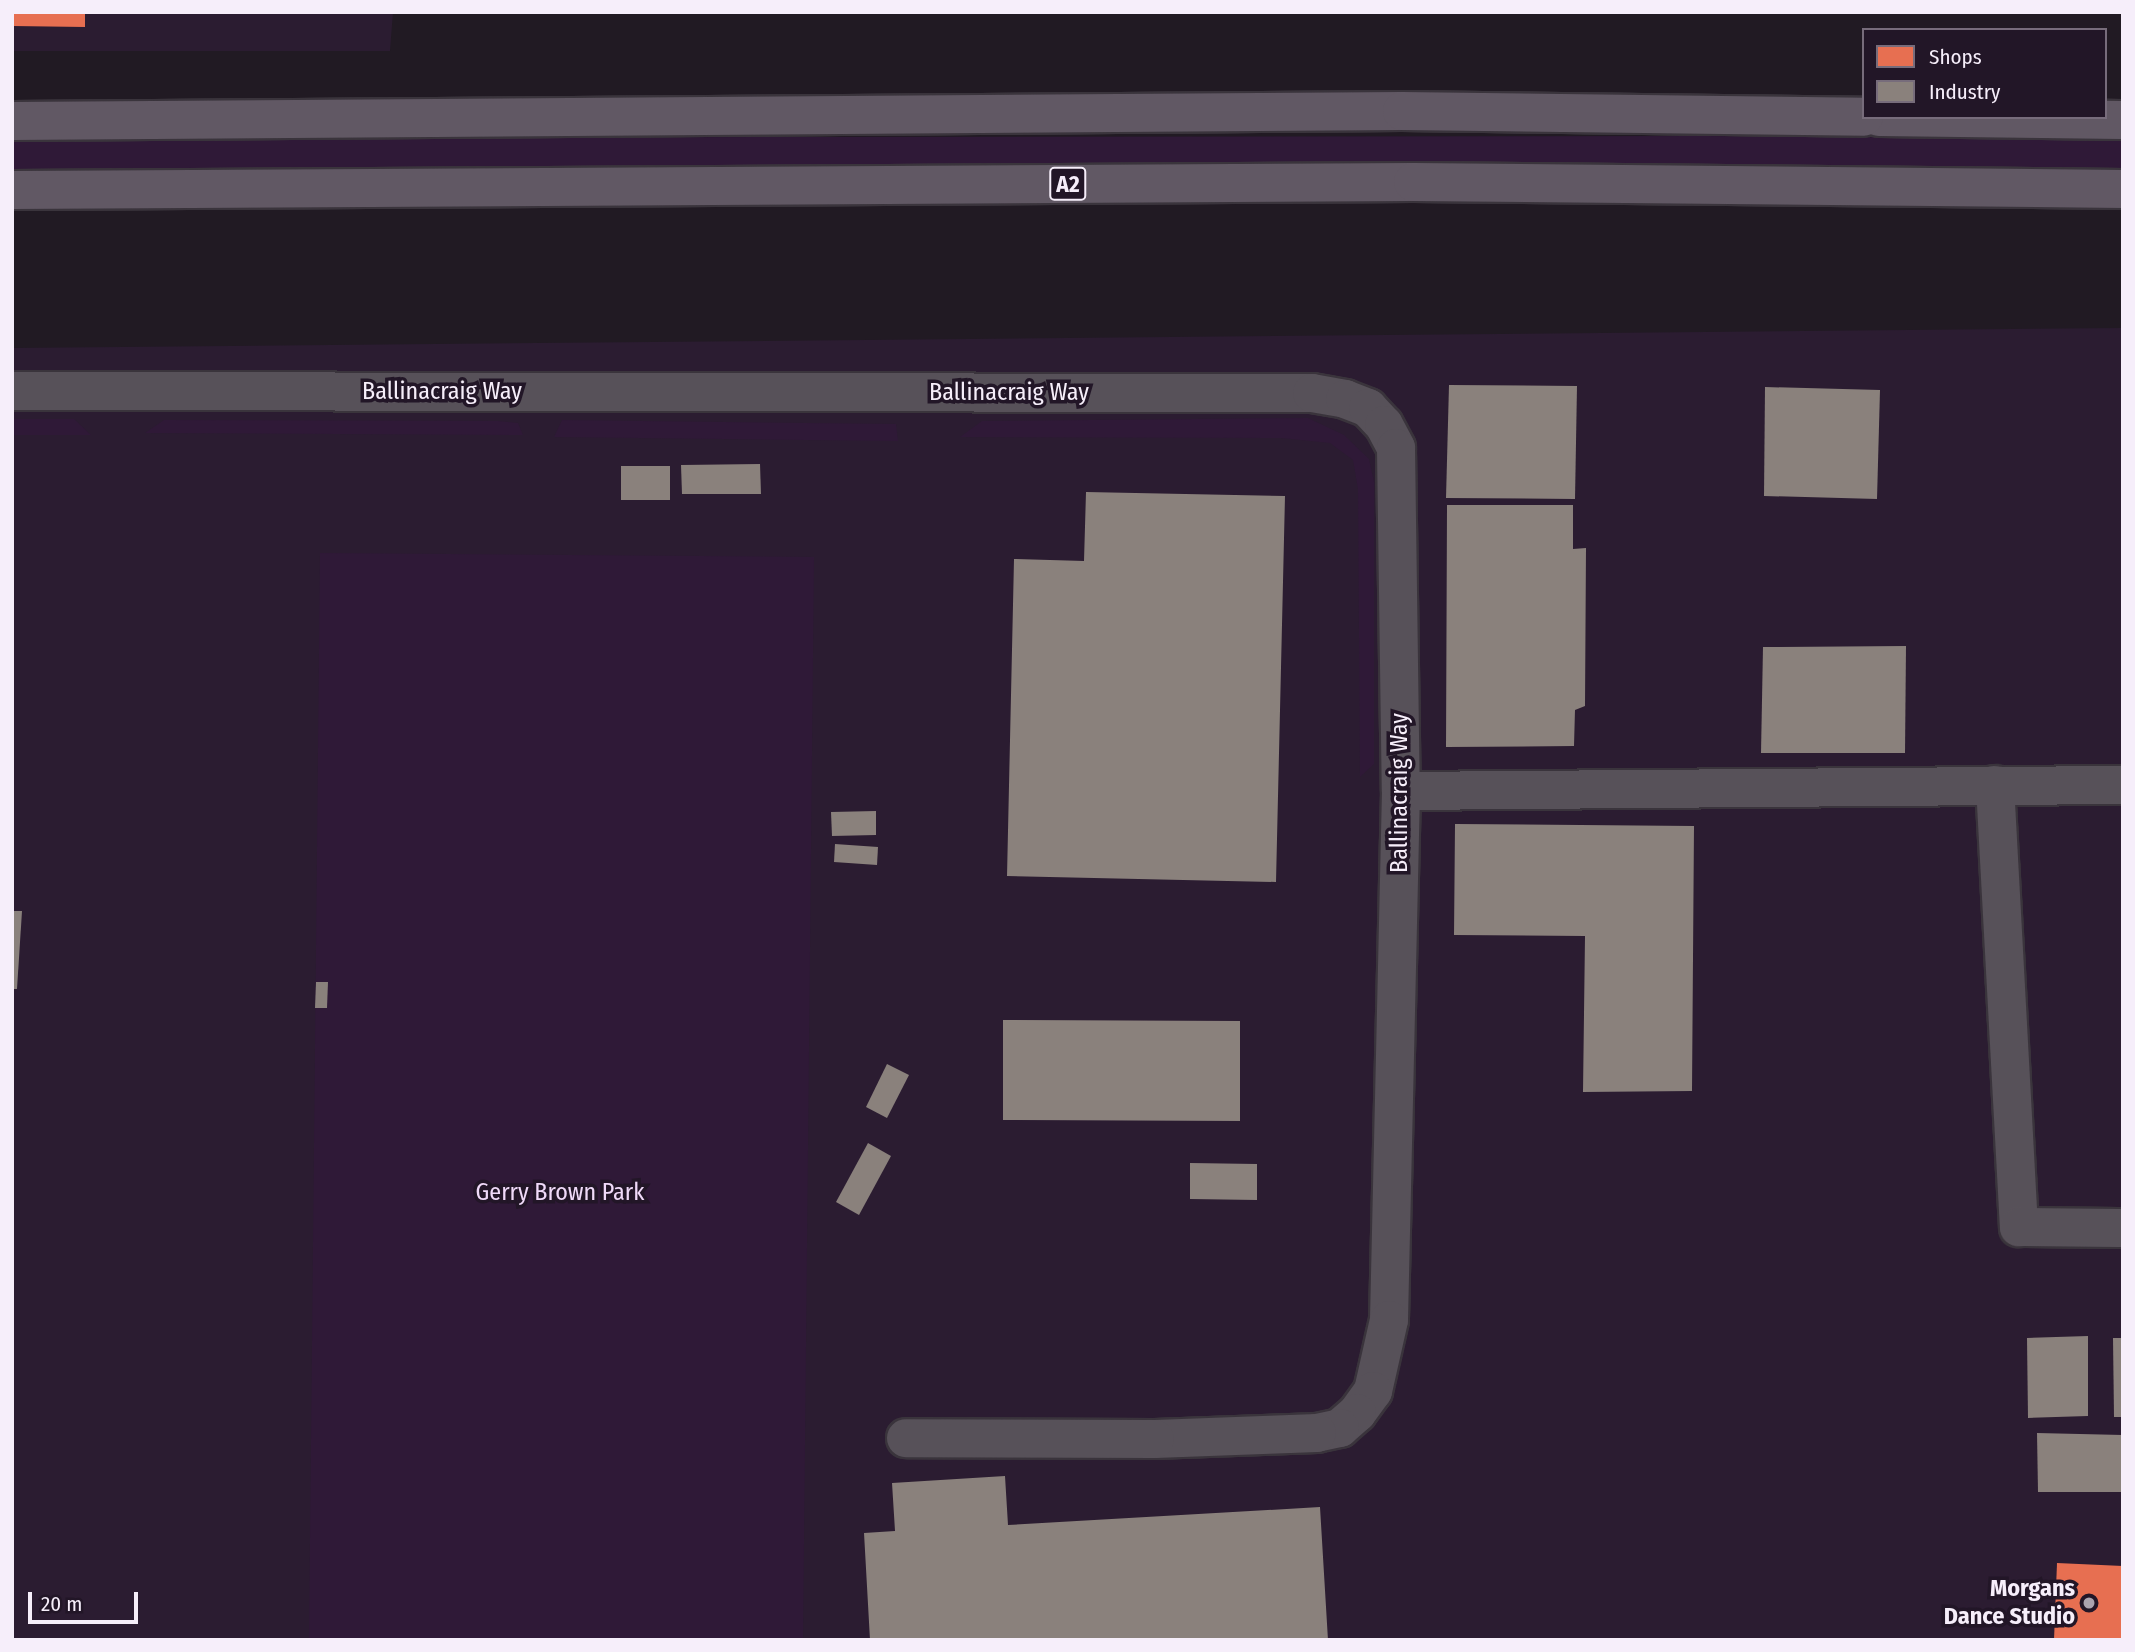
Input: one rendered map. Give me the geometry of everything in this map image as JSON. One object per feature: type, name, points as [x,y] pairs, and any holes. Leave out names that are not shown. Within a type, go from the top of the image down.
[{"type":"highway","points":[[12,121],[1388,111],[1862,117]]},
{"type":"highway","points":[[2042,119],[2123,120]]},
{"type":"highway","name":"A2","points":[[12,190],[1413,182],[2123,189]]},
{"type":"street","name":"Ballinacraig Way","points":[[12,391],[1312,393],[1345,399],[1368,408],[1384,425],[1396,449],[1401,791],[1389,1320],[1373,1391],[1357,1413],[1340,1428],[1317,1433],[1155,1439],[906,1438]]},
{"type":"street","points":[[1995,785],[2019,1227],[2123,1228]]},
{"type":"street","points":[[1401,791],[2123,785]]},
{"type":"shaded area","points":[[12,12],[393,12],[390,51],[12,51]]},
{"type":"shaded area","points":[[2123,328],[2123,1640],[12,1640],[12,348]]},
{"type":"green space","points":[[1704,136],[2123,139],[2123,168],[1275,165],[12,174],[12,138]]},
{"type":"green space","points":[[1308,418],[1344,435],[1369,459],[1374,482],[1374,764],[1360,777],[1358,489],[1353,460],[1330,443],[1281,438],[960,437],[982,421]]},
{"type":"green space","points":[[12,419],[74,419],[91,435],[12,435]]},
{"type":"green space","points":[[164,420],[498,421],[518,423],[523,435],[145,433]]},
{"type":"green space","points":[[562,420],[896,424],[898,441],[554,437]]},
{"type":"green space","name":"Gerry Brown Park","points":[[320,553],[814,557],[803,1640],[309,1640]]},
{"type":"building: Shops","points":[[12,12],[85,12],[85,27],[12,26]]},
{"type":"building: Shops","name":"Morgans Dance Studio","points":[[2057,1563],[2123,1566],[2123,1640],[2054,1640]]},
{"type":"building: Industry","points":[[1449,385],[1577,386],[1575,499],[1446,498]]},
{"type":"building: Industry","points":[[1765,387],[1880,390],[1877,499],[1764,496]]},
{"type":"building: Industry","points":[[760,464],[761,494],[682,494],[681,465]]},
{"type":"building: Industry","points":[[621,466],[670,466],[670,500],[621,500]]},
{"type":"building: Industry","points":[[1086,492],[1285,496],[1276,882],[1007,876],[1014,559],[1084,561]]},
{"type":"building: Industry","points":[[1447,505],[1573,505],[1573,549],[1586,548],[1585,706],[1575,710],[1574,746],[1446,747]]},
{"type":"building: Industry","points":[[1906,646],[1905,753],[1761,753],[1763,647]]},
{"type":"building: Industry","points":[[876,811],[876,835],[832,836],[831,812]]},
{"type":"building: Industry","points":[[1455,824],[1694,826],[1692,1091],[1583,1092],[1585,936],[1454,935]]},
{"type":"building: Industry","points":[[835,844],[878,847],[877,865],[834,862]]},
{"type":"building: Industry","points":[[12,911],[22,911],[17,989],[12,989]]},
{"type":"building: Industry","points":[[316,982],[328,982],[327,1008],[315,1008]]},
{"type":"building: Industry","points":[[1003,1020],[1240,1021],[1240,1121],[1003,1120]]},
{"type":"building: Industry","points":[[887,1064],[909,1075],[887,1118],[866,1107]]},
{"type":"building: Industry","points":[[868,1143],[891,1156],[859,1215],[836,1202]]},
{"type":"building: Industry","points":[[1190,1163],[1257,1164],[1257,1200],[1190,1199]]},
{"type":"building: Industry","points":[[2088,1336],[2088,1416],[2028,1418],[2027,1338]]},
{"type":"building: Industry","points":[[2113,1338],[2123,1338],[2123,1417],[2114,1417]]},
{"type":"building: Industry","points":[[2037,1433],[2123,1435],[2123,1492],[2038,1492]]},
{"type":"building: Industry","points":[[1005,1476],[1008,1525],[1320,1507],[1328,1640],[870,1640],[864,1533],[895,1531],[892,1483]]},
{"type":"place","name":"Morgans Dance Studio","points":[[2089,1603]]}]
